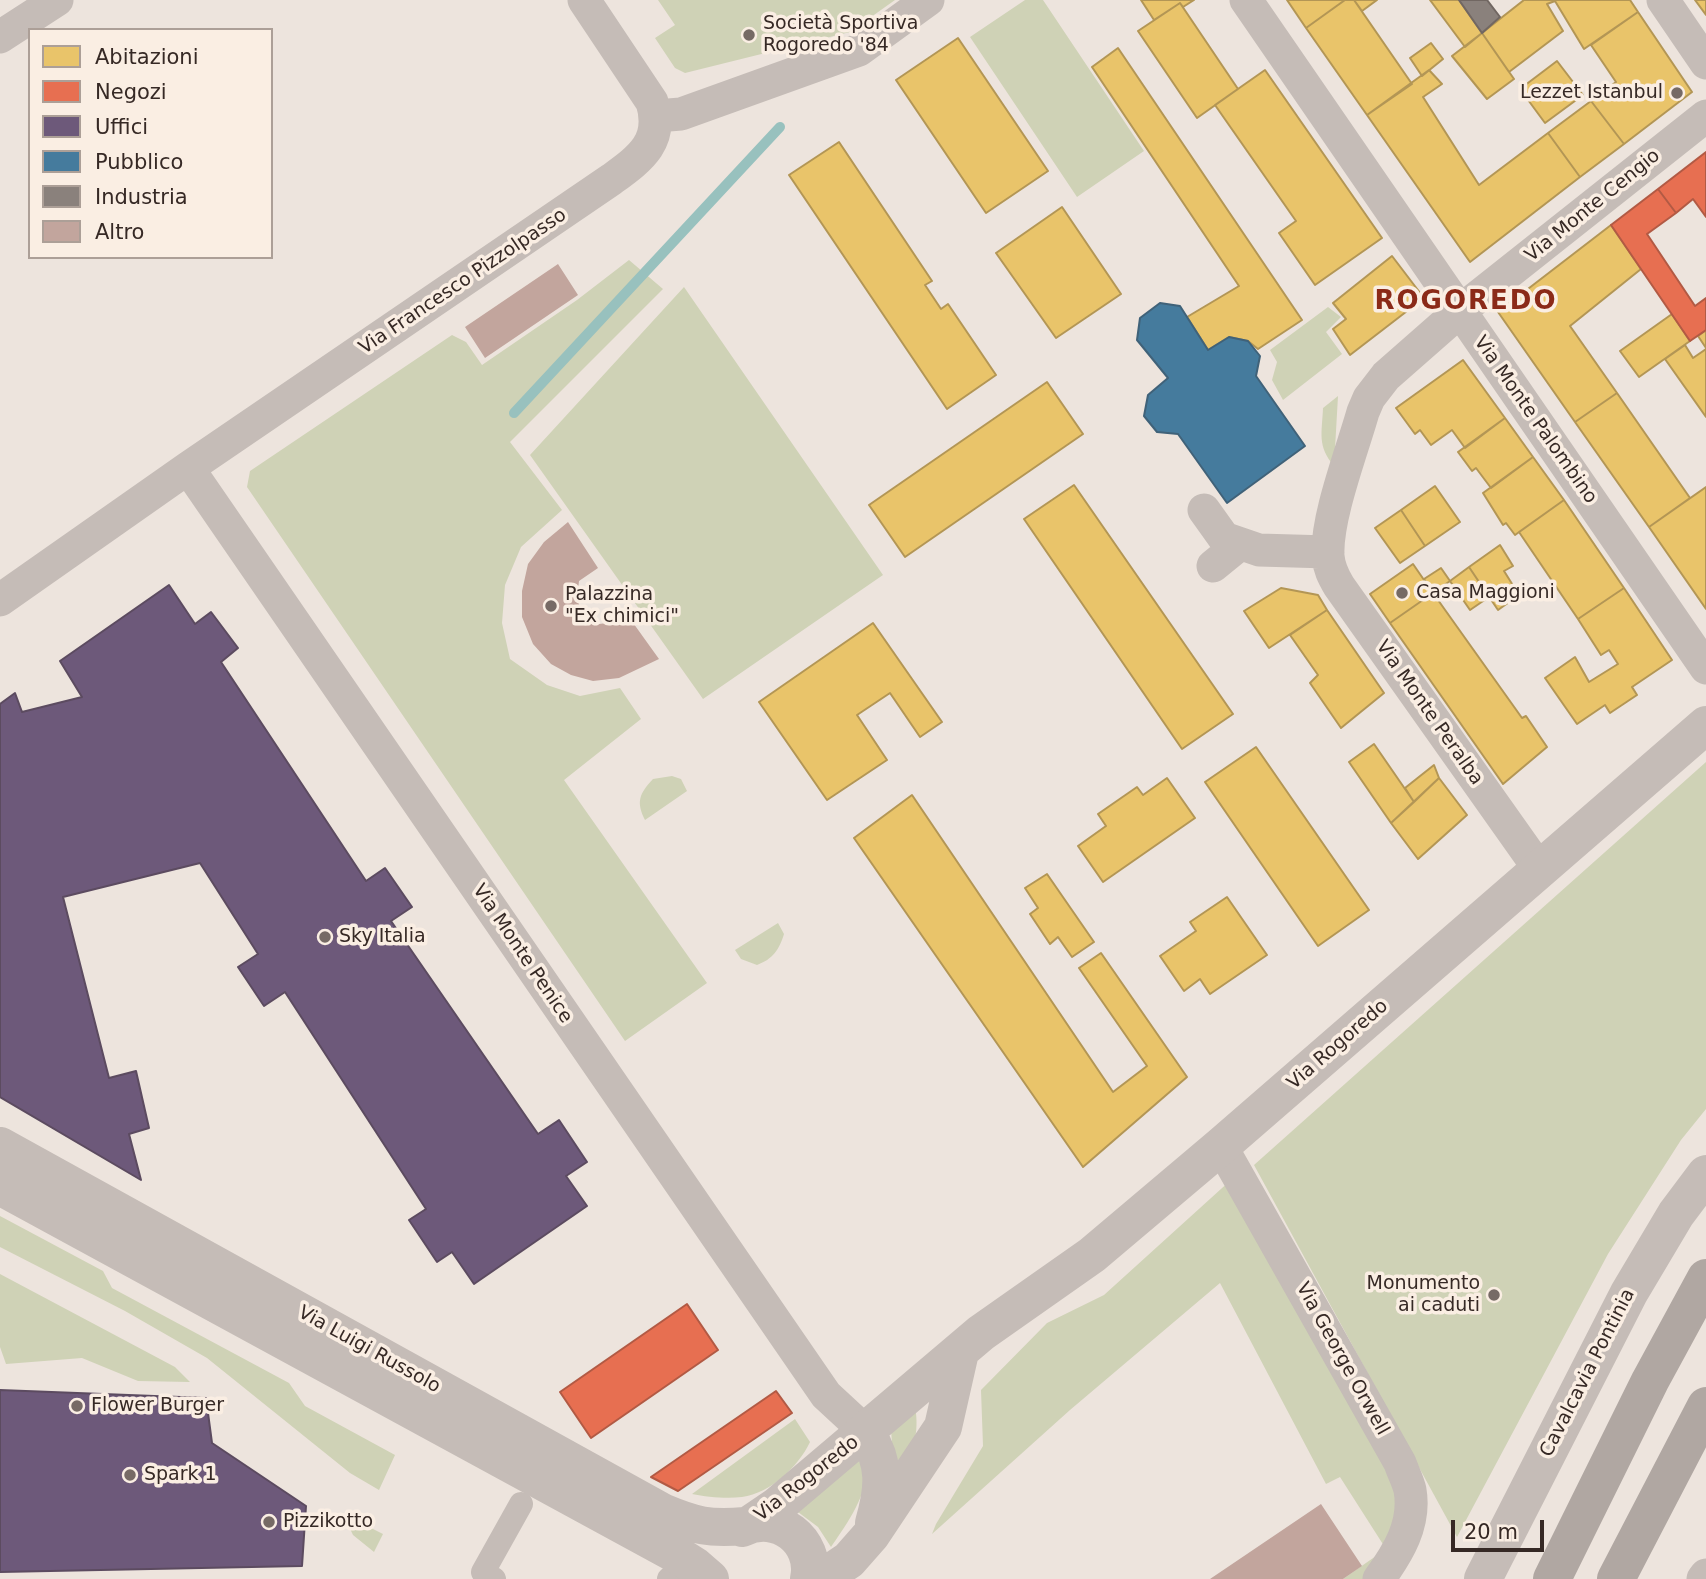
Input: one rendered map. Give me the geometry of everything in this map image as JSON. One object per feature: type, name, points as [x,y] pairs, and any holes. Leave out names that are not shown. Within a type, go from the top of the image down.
[{"type":"highway","points":[[1552,1579],[1650,1381],[1706,1278]]},
{"type":"highway","points":[[1616,1579],[1706,1406]]},
{"type":"street","points":[[0,37],[57,0]]},
{"type":"street","points":[[584,0],[644,87],[656,116],[681,114],[859,50],[928,0]]},
{"type":"street","name":"Via Monte Palombino","points":[[1246,0],[1706,668]]},
{"type":"street","points":[[1663,0],[1706,63]]},
{"type":"street","name":"Via Francesco Pizzolpasso","points":[[0,600],[628,167],[647,150],[653,136],[656,116]]},
{"type":"street","name":"Via Monte Cengio","points":[[1363,412],[1368,398],[1386,376],[1460,312],[1706,116]]},
{"type":"street","name":"Via Monte Peralba","points":[[1363,412],[1332,523],[1328,552],[1330,570],[1540,870]]},
{"type":"street","name":"Via Monte Penice","points":[[188,468],[826,1395],[866,1432]]},
{"type":"street","points":[[1204,510],[1224,538],[1240,544],[1259,550],[1328,552]]},
{"type":"street","points":[[1213,566],[1240,544]]},
{"type":"street","name":"Via Rogoredo","points":[[717,1579],[716,1561],[722,1546],[732,1534],[777,1506],[981,1333],[1092,1255],[1706,726]]},
{"type":"street","name":"Via Luigi Russolo","points":[[0,1146],[662,1512],[696,1526],[710,1528],[761,1522],[776,1523],[790,1530],[802,1541],[808,1555],[811,1570],[809,1579]]},
{"type":"street","name":"Via George Orwell","points":[[1221,1146],[1400,1463],[1410,1490],[1410,1516],[1405,1537],[1379,1579]]},
{"type":"street","name":"Cavalcavia Pontinia","points":[[1483,1579],[1629,1293],[1676,1214],[1706,1174]]},
{"type":"street","name":"Via Luigi Russolo","points":[[7,1192],[677,1554],[710,1579]]},
{"type":"street","name":"Via Rogoredo","points":[[821,1579],[849,1560],[871,1535],[943,1427],[960,1352]]},
{"type":"street","name":"Via Rogoredo","points":[[866,1432],[874,1444],[882,1474],[881,1495],[871,1535]]},
{"type":"street","points":[[494,1579],[483,1572],[521,1504]]},
{"type":"green space","name":"Società Sportiva Rogoredo '84","points":[[658,0],[895,0],[850,32],[685,73],[675,68],[655,38],[675,25]]},
{"type":"green space","points":[[1025,0],[1043,0],[1144,151],[1077,197],[970,37]]},
{"type":"green space","points":[[629,260],[663,289],[510,442],[562,510],[521,547],[505,585],[502,623],[510,659],[547,685],[580,696],[620,688],[641,719],[564,780],[707,983],[625,1041],[247,487],[250,471],[452,335],[466,342],[482,365],[577,300]]},
{"type":"green space","points":[[684,287],[883,575],[703,699],[530,455]]},
{"type":"green space","points":[[1328,307],[1341,317],[1326,332],[1342,354],[1283,400],[1272,380],[1277,362],[1270,350]]},
{"type":"green space","points":[[1338,396],[1334,466],[1325,452],[1322,425],[1323,408]]},
{"type":"green space","points":[[1706,762],[1706,1109],[1681,1140],[1608,1254],[1457,1537],[1254,1165]]},
{"type":"green space","points":[[672,776],[681,779],[687,791],[645,820],[640,808],[640,798],[645,789],[653,779]]},
{"type":"green space","points":[[778,923],[784,934],[771,957],[757,965],[741,959],[735,950]]},
{"type":"green space","points":[[1232,1179],[1394,1467],[1400,1484],[1402,1513],[1399,1526],[1387,1552],[1369,1579],[1343,1579],[1386,1549],[1340,1477],[1326,1484],[1220,1283],[1070,1410],[932,1534],[983,1446],[981,1390],[1047,1323],[1104,1295]]},
{"type":"green space","points":[[0,1216],[103,1271],[112,1288],[289,1383],[305,1406],[395,1455],[379,1490],[350,1473],[207,1358],[125,1311],[0,1247]]},
{"type":"green space","points":[[0,1274],[175,1367],[190,1382],[138,1381],[82,1358],[6,1364],[0,1347]]},
{"type":"green space","points":[[915,1406],[915,1437],[906,1466],[893,1456],[891,1430]]},
{"type":"green space","points":[[795,1419],[810,1442],[791,1469],[773,1484],[753,1495],[742,1497],[692,1494]]},
{"type":"green space","points":[[858,1458],[865,1474],[865,1483],[853,1512],[831,1547],[818,1527],[798,1512]]},
{"type":"green space","points":[[343,1514],[383,1534],[374,1552],[353,1535]]},
{"type":"building: Abitazioni","points":[[1141,0],[1194,0],[1183,7],[1180,3],[1154,20]]},
{"type":"building: Abitazioni","points":[[1287,0],[1345,0],[1306,28]]},
{"type":"building: Abitazioni","points":[[1345,0],[1354,0],[1412,84],[1367,115],[1306,28]]},
{"type":"building: Abitazioni","points":[[1354,0],[1377,0],[1362,11]]},
{"type":"building: Abitazioni","points":[[1430,0],[1459,0],[1482,33],[1465,47]]},
{"type":"building: Abitazioni","points":[[1524,0],[1630,0],[1638,12],[1584,49],[1555,1],[1547,4],[1563,31],[1509,72],[1482,33]]},
{"type":"building: Abitazioni","points":[[1695,0],[1706,0],[1706,15]]},
{"type":"building: Abitazioni","points":[[1180,3],[1238,89],[1197,118],[1138,31]]},
{"type":"building: Abitazioni","points":[[1638,12],[1692,92],[1624,144],[1591,101],[1616,82],[1591,45]]},
{"type":"building: Abitazioni","points":[[1482,33],[1514,79],[1487,99],[1452,56]]},
{"type":"building: Abitazioni","points":[[958,38],[1048,171],[986,213],[896,80]]},
{"type":"building: Abitazioni","points":[[1431,43],[1443,59],[1422,76],[1410,58]]},
{"type":"building: Abitazioni","points":[[1118,48],[1302,320],[1258,349],[1248,341],[1229,337],[1208,350],[1187,317],[1239,286],[1092,67]]},
{"type":"building: Abitazioni","points":[[1557,61],[1583,95],[1545,123],[1520,89]]},
{"type":"building: Abitazioni","points":[[1265,70],[1382,238],[1315,285],[1279,233],[1296,221],[1215,105]]},
{"type":"building: Abitazioni","points":[[1429,70],[1442,84],[1423,97],[1479,185],[1548,133],[1580,177],[1470,262],[1367,115]]},
{"type":"building: Abitazioni","points":[[1591,101],[1624,144],[1580,177],[1548,133]]},
{"type":"building: Abitazioni","points":[[839,142],[932,281],[925,285],[941,309],[948,304],[996,375],[947,409],[789,175]]},
{"type":"building: Abitazioni","points":[[1062,207],[1121,294],[1056,338],[996,253]]},
{"type":"building: Abitazioni","points":[[1611,225],[1641,269],[1570,326],[1617,393],[1575,422],[1498,312]]},
{"type":"building: Abitazioni","points":[[1392,256],[1424,298],[1350,355],[1333,329],[1346,319],[1333,303]]},
{"type":"building: Abitazioni","points":[[1672,314],[1690,341],[1639,377],[1620,351]]},
{"type":"building: Abitazioni","points":[[1706,330],[1706,348],[1698,336]]},
{"type":"building: Abitazioni","points":[[1685,345],[1693,358],[1706,349],[1706,417],[1665,359]]},
{"type":"building: Abitazioni","points":[[1463,360],[1505,418],[1465,448],[1452,430],[1431,445],[1420,430],[1415,434],[1396,408]]},
{"type":"building: Abitazioni","points":[[1047,382],[1083,434],[905,557],[869,505]]},
{"type":"building: Abitazioni","points":[[1617,393],[1690,498],[1649,527],[1575,422]]},
{"type":"building: Abitazioni","points":[[1505,418],[1533,457],[1491,488],[1476,468],[1472,471],[1458,452]]},
{"type":"building: Abitazioni","points":[[1533,457],[1564,500],[1515,535],[1506,523],[1503,525],[1483,493]]},
{"type":"building: Abitazioni","points":[[1074,485],[1233,714],[1182,749],[1024,519]]},
{"type":"building: Abitazioni","points":[[1435,486],[1460,522],[1425,546],[1401,510]]},
{"type":"building: Abitazioni","points":[[1706,487],[1706,609],[1649,527]]},
{"type":"building: Abitazioni","points":[[1564,500],[1624,588],[1578,619],[1519,532]]},
{"type":"building: Abitazioni","points":[[1401,510],[1425,546],[1400,563],[1375,528]]},
{"type":"building: Abitazioni","points":[[1500,545],[1513,566],[1504,571],[1519,595],[1498,610],[1469,567]]},
{"type":"building: Abitazioni","name":"Casa Maggioni","points":[[1413,564],[1433,593],[1390,623],[1370,594]]},
{"type":"building: Abitazioni","points":[[1469,567],[1489,597],[1470,610],[1450,581]]},
{"type":"building: Abitazioni","points":[[1441,568],[1450,581],[1433,593],[1424,579]]},
{"type":"building: Abitazioni","points":[[1281,588],[1318,595],[1327,610],[1269,648],[1244,611]]},
{"type":"building: Abitazioni","points":[[1624,588],[1672,660],[1632,687],[1637,695],[1610,713],[1605,705],[1577,724],[1545,678],[1575,657],[1589,682],[1618,664],[1609,650],[1601,655],[1578,619]]},
{"type":"building: Abitazioni","points":[[1433,593],[1522,718],[1526,716],[1547,747],[1503,784],[1390,623]]},
{"type":"building: Abitazioni","points":[[1327,610],[1384,693],[1341,728],[1310,683],[1318,675],[1290,635]]},
{"type":"building: Abitazioni","points":[[873,623],[942,722],[920,737],[890,693],[857,715],[887,760],[827,800],[759,702]]},
{"type":"building: Abitazioni","points":[[1374,744],[1414,802],[1391,823],[1349,762]]},
{"type":"building: Abitazioni","points":[[1256,747],[1369,910],[1318,946],[1205,782]]},
{"type":"building: Abitazioni","points":[[1434,765],[1439,778],[1414,802],[1405,788]]},
{"type":"building: Abitazioni","points":[[1167,778],[1195,818],[1103,882],[1078,846],[1106,826],[1098,814],[1137,787],[1143,795]]},
{"type":"building: Abitazioni","points":[[1439,778],[1467,815],[1418,859],[1391,823]]},
{"type":"building: Abitazioni","points":[[912,795],[1113,1092],[1147,1066],[1079,968],[1101,953],[1187,1077],[1083,1167],[854,838]]},
{"type":"building: Abitazioni","points":[[1047,874],[1094,942],[1072,957],[1058,937],[1050,944],[1030,914],[1038,908],[1025,888]]},
{"type":"building: Abitazioni","points":[[1227,897],[1267,955],[1210,994],[1200,979],[1184,991],[1160,956],[1196,931],[1190,922]]},
{"type":"building: Negozi","points":[[1706,152],[1706,217],[1693,199],[1676,213],[1658,189]]},
{"type":"building: Negozi","points":[[1658,189],[1676,213],[1647,234],[1695,306],[1706,298],[1706,330],[1690,341],[1611,225]]},
{"type":"building: Negozi","points":[[687,1304],[718,1350],[591,1438],[560,1392]]},
{"type":"building: Negozi","points":[[776,1391],[792,1413],[678,1491],[651,1477]]},
{"type":"building: Uffici","name":"Sky Italia","points":[[169,585],[195,624],[211,612],[238,648],[221,662],[366,881],[385,868],[412,907],[391,921],[538,1134],[559,1120],[587,1162],[566,1176],[587,1206],[474,1284],[452,1252],[437,1262],[409,1220],[426,1209],[285,992],[264,1006],[238,967],[258,954],[200,863],[63,897],[109,1078],[136,1071],[149,1128],[129,1134],[141,1180],[0,1097],[0,704],[15,693],[22,712],[82,697],[60,661]]},
{"type":"building: Uffici","name":"Spark 1","points":[[0,1390],[206,1398],[212,1443],[306,1506],[302,1566],[0,1572]]},
{"type":"building: Pubblico","points":[[1160,303],[1180,306],[1208,350],[1229,337],[1248,341],[1260,356],[1256,376],[1305,446],[1227,503],[1178,434],[1157,432],[1144,416],[1148,395],[1168,378],[1137,340],[1140,318]]},
{"type":"building: Industria","points":[[1459,0],[1487,0],[1500,17],[1482,33]]},
{"type":"building: Altro","points":[[558,264],[578,295],[485,358],[465,327]]},
{"type":"building: Altro","name":"Palazzina \"Ex chimici\"","points":[[568,522],[598,568],[579,581],[577,599],[584,617],[599,624],[615,622],[626,613],[659,659],[619,678],[593,681],[571,675],[551,664],[533,644],[522,617],[522,591],[528,564],[544,542]]},
{"type":"building: Altro","points":[[1321,1504],[1362,1566],[1343,1579],[1210,1579]]},
{"type":"waterway","points":[[514,413],[780,127]]},
{"type":"place","name":"Società Sportiva Rogoredo '84","points":[[749,35]]},
{"type":"place","name":"Lezzet Istanbul","points":[[1677,93]]},
{"type":"place","name":"Casa Maggioni","points":[[1402,593]]},
{"type":"place","name":"Palazzina \"Ex chimici\"","points":[[551,606]]},
{"type":"place","name":"Sky Italia","points":[[325,937]]},
{"type":"place","name":"Monumento ai caduti","points":[[1494,1295]]},
{"type":"place","name":"Flower Burger","points":[[77,1406]]},
{"type":"place","name":"Spark 1","points":[[130,1475]]},
{"type":"place","name":"Pizzikotto","points":[[269,1522]]},
{"type":"district","name":"ROGOREDO","points":[[1466,302]]}]
